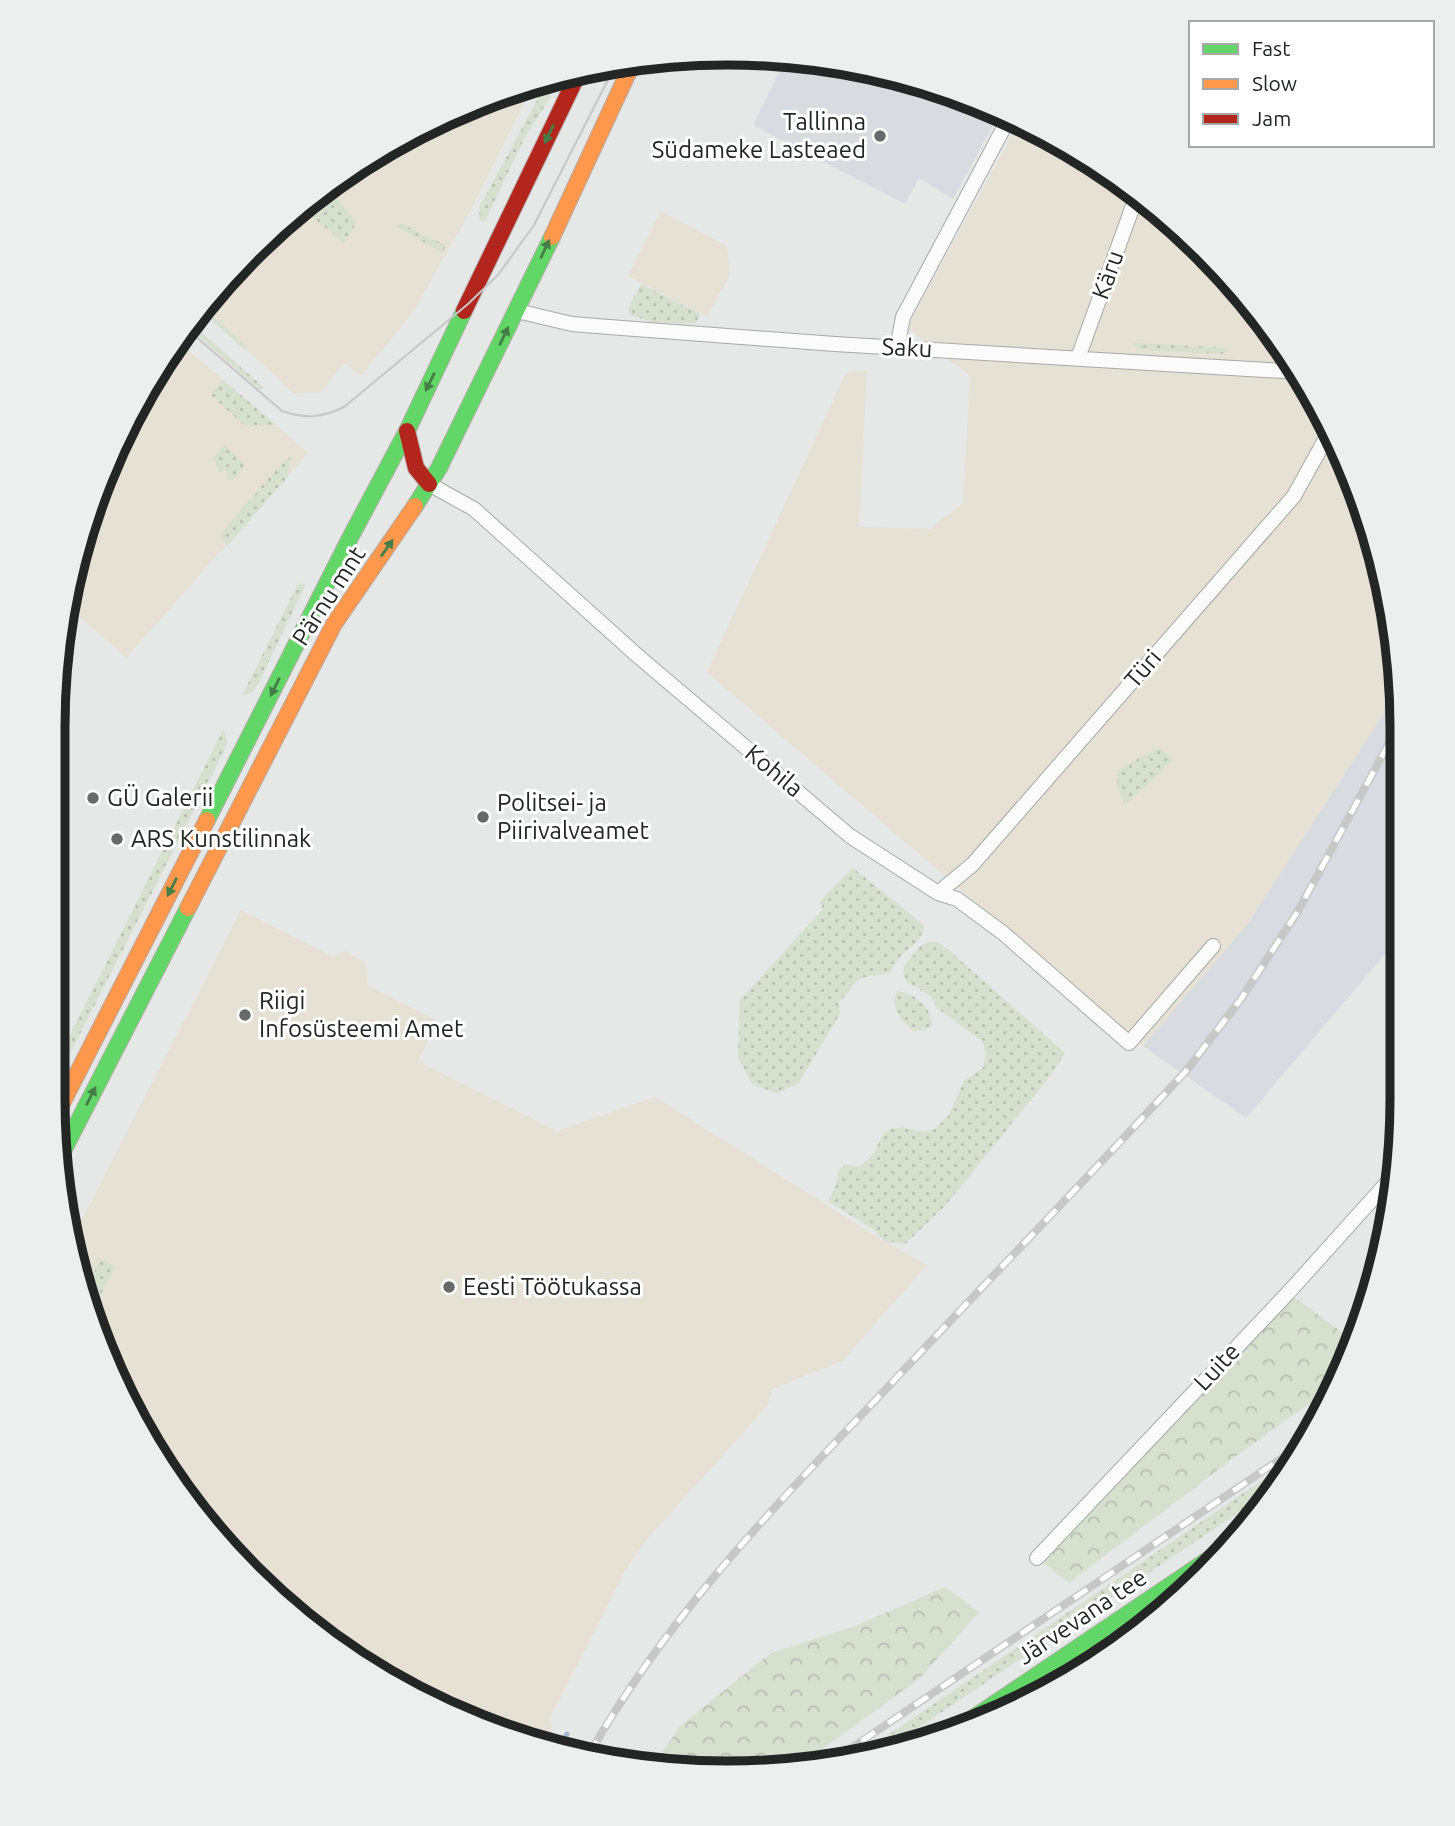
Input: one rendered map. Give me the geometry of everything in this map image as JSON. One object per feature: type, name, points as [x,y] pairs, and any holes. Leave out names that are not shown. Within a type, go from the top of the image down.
[{"type":"main road","name":"Pärnu mnt","points":[[66,1145],[334,624],[429,484],[517,311],[628,72]]},
{"type":"main road","name":"Pärnu mnt","points":[[65,1097],[350,538],[407,432],[574,83]]},
{"type":"main road","points":[[407,432],[415,468],[429,484]]},
{"type":"main road","name":"Järvevana tee","points":[[989,1707],[1193,1570]]},
{"type":"street","points":[[897,348],[903,317],[1005,126]]},
{"type":"street","name":"Käru","points":[[1078,358],[1134,204]]},
{"type":"street","name":"Saku","points":[[517,311],[572,324],[897,348],[1286,371]]},
{"type":"street","name":"Türi","points":[[938,893],[972,865],[1294,496],[1325,441]]},
{"type":"street","name":"Kohila","points":[[429,484],[474,509],[639,657],[850,836],[938,893],[957,899],[1003,933],[1129,1043],[1213,946]]},
{"type":"street","name":"Luite","points":[[1037,1558],[1289,1293],[1385,1185]]},
{"type":"shaded area","name":"Tallinna Südameke Lasteaed","points":[[782,67],[857,77],[899,87],[995,121],[953,199],[919,178],[905,204],[753,125]]},
{"type":"shaded area","points":[[528,96],[473,206],[413,312],[361,376],[344,363],[321,392],[294,394],[209,315],[259,259],[291,229],[359,176],[434,133]]},
{"type":"shaded area","points":[[1015,130],[1096,176],[1131,202],[1164,229],[1226,291],[1279,359],[1301,396],[1322,434],[1355,514],[1378,598],[1385,641],[1389,705],[1247,925],[1143,1046],[707,672],[846,373],[867,370],[859,527],[930,529],[963,503],[970,376],[907,328]]},
{"type":"shaded area","points":[[661,211],[727,246],[730,274],[707,317],[628,276]]},
{"type":"shaded area","points":[[185,347],[308,453],[126,658],[75,612],[77,598],[87,556],[115,474],[133,434]]},
{"type":"shaded area","points":[[1389,705],[1390,948],[1246,1118],[1143,1046],[1247,925]]},
{"type":"shaded area","points":[[241,910],[333,957],[346,951],[366,963],[368,985],[437,1021],[418,1061],[557,1131],[655,1097],[884,1241],[927,1265],[842,1361],[772,1389],[768,1405],[647,1539],[626,1569],[550,1718],[552,1732],[550,1737],[474,1711],[434,1693],[359,1650],[291,1597],[229,1535],[176,1467],[133,1392],[100,1312],[77,1229]]},
{"type":"green space","points":[[556,87],[523,141],[485,221],[480,221],[479,208],[542,91]]},
{"type":"green space","points":[[333,195],[357,222],[344,243],[309,214]]},
{"type":"green space","points":[[400,223],[446,246],[442,253],[398,227]]},
{"type":"green space","points":[[641,284],[700,314],[696,323],[653,322],[630,315],[628,309]]},
{"type":"green space","points":[[210,314],[246,346],[245,350],[208,317]]},
{"type":"green space","points":[[198,329],[263,387],[260,390],[195,333]]},
{"type":"green space","points":[[1134,343],[1230,348],[1224,354],[1142,350],[1135,347]]},
{"type":"green space","points":[[223,380],[276,425],[245,426],[212,396],[212,392]]},
{"type":"green space","points":[[225,445],[244,464],[244,468],[232,480],[229,480],[226,470],[219,472],[214,458]]},
{"type":"green space","points":[[291,457],[287,478],[227,546],[221,533],[283,462]]},
{"type":"green space","points":[[299,582],[305,586],[258,684],[252,692],[242,696]]},
{"type":"green space","points":[[224,728],[227,741],[225,749],[65,1063],[65,1045]]},
{"type":"green space","points":[[1159,748],[1174,760],[1126,804],[1117,789],[1117,770]]},
{"type":"green space","points":[[853,868],[925,926],[922,934],[898,959],[890,973],[858,980],[839,1001],[840,1014],[798,1084],[776,1093],[752,1084],[738,1057],[740,1000],[823,909],[820,901]]},
{"type":"green space","points":[[938,942],[951,952],[1065,1053],[1047,1080],[945,1206],[905,1244],[884,1241],[874,1230],[828,1201],[836,1185],[839,1169],[846,1165],[859,1167],[873,1155],[883,1134],[889,1129],[902,1127],[922,1132],[935,1129],[949,1115],[964,1081],[983,1068],[986,1054],[982,1041],[937,1008],[931,996],[907,982],[903,973],[904,967],[921,945]]},
{"type":"green space","points":[[897,991],[921,1002],[929,1012],[932,1025],[927,1029],[913,1031],[908,1027],[896,1008]]},
{"type":"green space","points":[[101,1259],[116,1266],[101,1295],[94,1292],[91,1284]]},
{"type":"green space","points":[[1288,1293],[1346,1335],[1320,1396],[1069,1583],[1037,1558]]},
{"type":"green space","points":[[1276,1471],[1252,1504],[904,1737],[874,1745]]},
{"type":"green space","points":[[945,1587],[979,1612],[920,1678],[813,1756],[728,1761],[659,1758],[680,1726],[771,1653],[856,1626]]},
{"type":"waterway","points":[[563,1741],[567,1734]]},
{"type":"tram line","points":[[194,335],[282,411],[313,416],[344,407],[468,304],[498,275],[534,225],[610,75]]},
{"type":"railway","points":[[593,1748],[649,1660],[755,1529],[1186,1071],[1241,999],[1298,911],[1390,741]]},
{"type":"railway","points":[[848,1751],[1286,1456]]},
{"type":"traffic: fast","points":[[415,506],[439,468],[552,237]]},
{"type":"traffic: fast","points":[[207,820],[407,431],[464,311]]},
{"type":"traffic: fast","points":[[66,1145],[188,908]]},
{"type":"traffic: fast","points":[[989,1707],[1193,1570]]},
{"type":"traffic: slow","points":[[552,237],[628,72]]},
{"type":"traffic: slow","points":[[188,908],[334,624],[415,506]]},
{"type":"traffic: slow","points":[[65,1097],[207,820]]},
{"type":"traffic: jam","points":[[464,311],[574,83]]},
{"type":"traffic: jam","points":[[407,431],[416,468],[429,484]]},
{"type":"place","name":"Tallinna Südameke Lasteaed","points":[[880,136]]},
{"type":"place","name":"GÜ Galerii","points":[[93,798]]},
{"type":"place","name":"Politsei- ja Piirivalveamet","points":[[483,817]]},
{"type":"place","name":"ARS Kunstilinnak","points":[[117,839]]},
{"type":"place","name":"Riigi Infosüsteemi Amet","points":[[245,1015]]},
{"type":"place","name":"Eesti Töötukassa","points":[[449,1287]]}]
